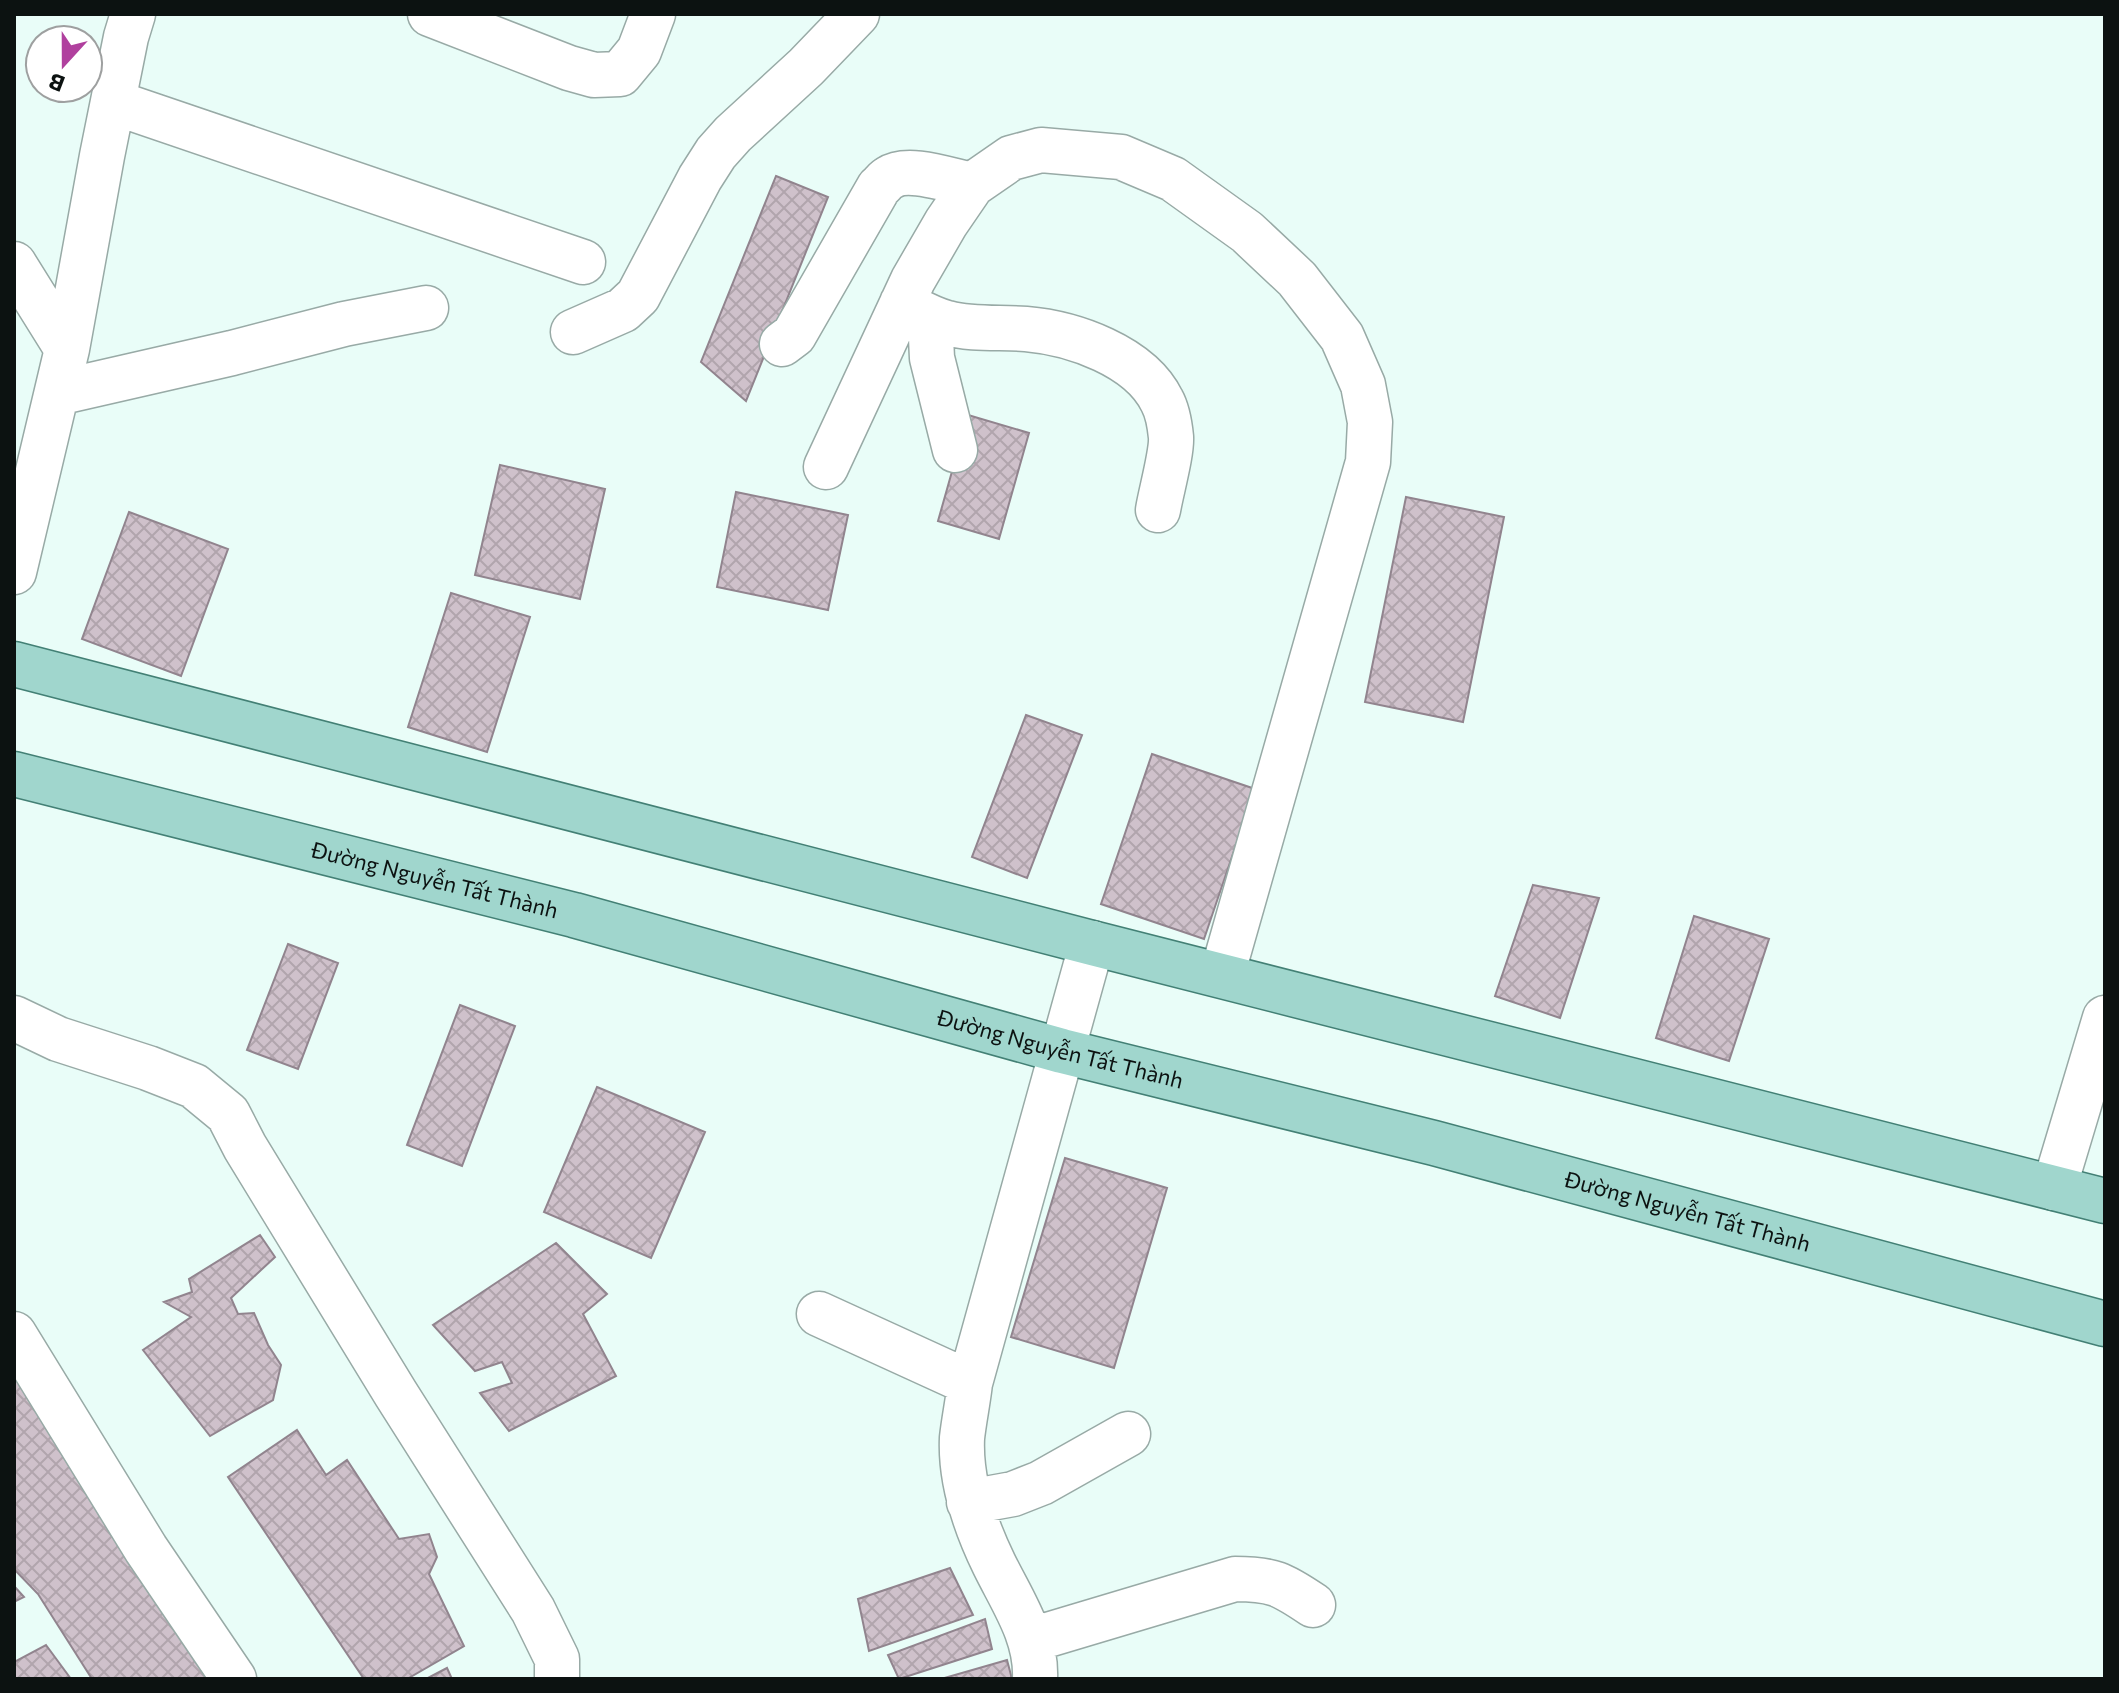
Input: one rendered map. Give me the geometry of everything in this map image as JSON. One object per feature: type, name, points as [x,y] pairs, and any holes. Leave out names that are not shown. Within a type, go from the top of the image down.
[{"type":"main road","points":[[14,664],[2105,1201]]},
{"type":"main road","name":"Đường Nguyễn Tất Thành","points":[[14,774],[574,915],[1062,1051],[1434,1143],[2105,1324]]},
{"type":"street","points":[[14,572],[67,349],[113,102],[133,14]]},
{"type":"street","points":[[430,14],[594,75],[620,74],[639,51],[653,14]]},
{"type":"street","points":[[573,332],[623,310],[638,296],[716,153],[857,14]]},
{"type":"street","points":[[113,102],[583,262]]},
{"type":"street","points":[[955,450],[932,358],[916,310],[913,280],[972,185],[1011,158],[1041,150],[1121,157],[1173,179],[1247,232],[1297,279],[1342,337],[1363,385],[1370,422],[1368,462],[1222,975]]},
{"type":"street","points":[[782,344],[794,335],[879,187],[891,176],[923,174],[972,185]]},
{"type":"street","points":[[14,264],[67,349]]},
{"type":"street","points":[[57,393],[344,324],[426,308]]},
{"type":"street","points":[[826,467],[916,310]]},
{"type":"street","points":[[916,310],[948,324],[1027,329],[1090,342],[1139,372],[1163,402],[1171,439],[1158,510]]},
{"type":"street","points":[[1092,943],[970,1383],[962,1439],[963,1470],[969,1502],[994,1564],[1020,1613],[1033,1660],[1235,1579],[1261,1579],[1285,1586],[1313,1605]]},
{"type":"street","points":[[14,1018],[58,1039],[194,1086],[228,1114],[380,1368],[533,1610],[557,1659],[557,1679]]},
{"type":"street","points":[[2054,1188],[2105,1018]]},
{"type":"street","points":[[819,1314],[970,1383]]},
{"type":"street","points":[[14,1334],[146,1549],[234,1679]]},
{"type":"street","points":[[969,1502],[1013,1494],[1041,1483],[1128,1434]]},
{"type":"building","points":[[776,176],[828,197],[746,401],[701,362]]},
{"type":"building","points":[[968,415],[1029,433],[999,539],[938,521]]},
{"type":"building","points":[[500,465],[605,489],[580,599],[475,575]]},
{"type":"building","points":[[736,492],[848,515],[828,610],[717,587]]},
{"type":"building","points":[[1406,497],[1504,517],[1463,722],[1365,702]]},
{"type":"building","points":[[129,512],[228,549],[181,676],[82,639]]},
{"type":"building","points":[[451,593],[530,617],[487,752],[408,727]]},
{"type":"building","points":[[1026,715],[1082,735],[1027,878],[972,857]]},
{"type":"building","points":[[1152,754],[1255,789],[1204,939],[1101,904]]},
{"type":"building","points":[[1533,885],[1599,898],[1560,1018],[1495,996]]},
{"type":"building","points":[[1694,916],[1769,939],[1729,1061],[1656,1038]]},
{"type":"building","points":[[288,944],[338,963],[298,1069],[247,1050]]},
{"type":"building","points":[[460,1005],[515,1026],[462,1166],[407,1145]]},
{"type":"building","points":[[597,1087],[705,1132],[651,1258],[544,1212]]},
{"type":"building","points":[[1065,1158],[1167,1188],[1114,1368],[1011,1337]]},
{"type":"building","points":[[260,1235],[275,1257],[231,1298],[238,1314],[254,1313],[281,1365],[273,1400],[210,1436],[143,1350],[191,1317],[164,1302],[192,1292],[189,1279]]},
{"type":"building","points":[[556,1243],[607,1294],[583,1314],[616,1376],[509,1431],[480,1393],[512,1383],[502,1362],[475,1371],[433,1325]]},
{"type":"building","points":[[14,1352],[230,1679],[92,1679],[38,1594],[14,1569]]},
{"type":"building","points":[[297,1430],[326,1475],[347,1460],[399,1539],[429,1534],[437,1557],[429,1574],[464,1646],[407,1679],[364,1679],[228,1477]]},
{"type":"building","points":[[950,1568],[973,1615],[869,1651],[858,1599]]},
{"type":"building","points":[[14,1586],[24,1597],[14,1602]]},
{"type":"building","points":[[985,1619],[992,1649],[899,1679],[888,1655]]},
{"type":"building","points":[[46,1645],[71,1679],[14,1679],[14,1662]]},
{"type":"building","points":[[1007,1660],[1012,1679],[941,1679]]},
{"type":"building","points":[[447,1668],[452,1679],[426,1679]]}]
